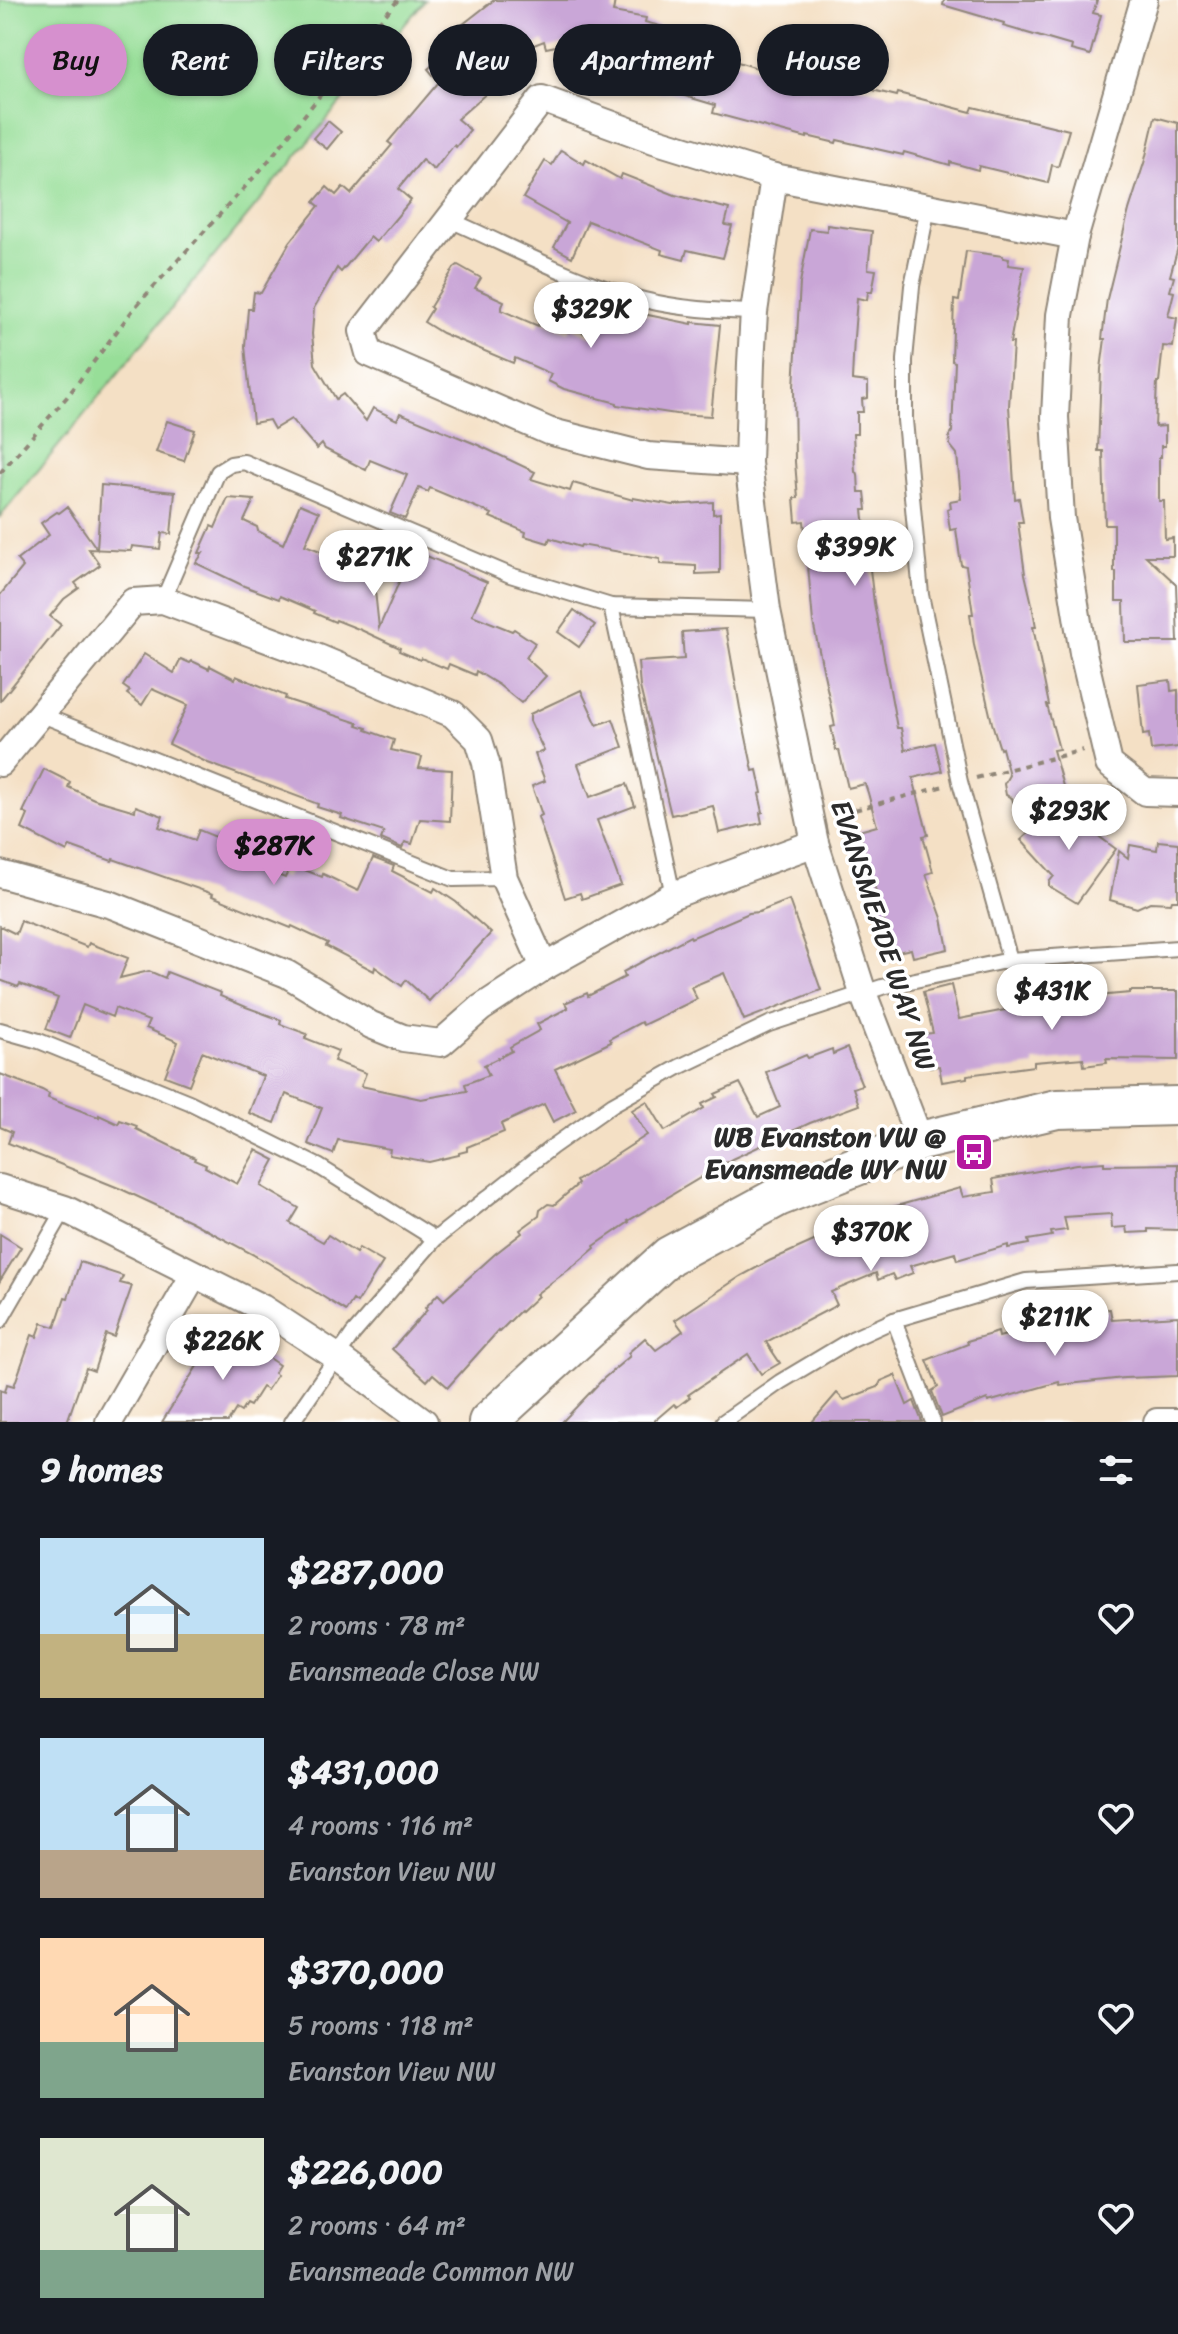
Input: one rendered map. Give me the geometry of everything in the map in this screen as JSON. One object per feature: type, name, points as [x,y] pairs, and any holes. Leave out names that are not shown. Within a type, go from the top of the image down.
[{"type":"street","points":[[1144,0],[1075,236],[1059,330],[1055,417],[1061,518],[1083,653],[1109,764],[1145,792],[1178,793]]},
{"type":"street","points":[[748,463],[648,456],[548,431],[369,353],[363,331],[542,99],[654,140],[774,177],[1075,236]]},
{"type":"street","name":"EVANSMEADE WAY NW","points":[[774,177],[754,312],[748,463],[767,610],[813,832],[863,993],[920,1141]]},
{"type":"street","points":[[0,763],[133,602],[163,600],[321,659],[453,714],[479,740],[486,763],[504,878],[544,967]]},
{"type":"street","points":[[0,874],[112,905],[287,974],[371,1025],[403,1038],[441,1043],[481,1008],[544,967],[673,895],[813,832]]},
{"type":"street","points":[[488,1422],[669,1256],[778,1197],[920,1141],[1057,1109],[1178,1106]]},
{"type":"street","points":[[0,1188],[65,1209],[262,1308],[337,1357],[424,1422]]},
{"type":"street","points":[[109,1422],[194,1275]]},
{"type":"street","points":[[1157,1422],[1178,1422]]},
{"type":"lane","points":[[928,207],[912,286],[905,360],[905,420],[921,595],[960,782],[1010,960]]},
{"type":"lane","points":[[450,220],[600,286],[645,300],[699,310],[754,312]]},
{"type":"lane","points":[[163,600],[218,472],[231,464],[244,462],[510,575],[611,606],[767,610]]},
{"type":"lane","points":[[611,606],[673,895]]},
{"type":"lane","points":[[42,715],[453,879],[504,878]]},
{"type":"lane","points":[[292,1422],[353,1334],[435,1239],[552,1147],[613,1104],[679,1067],[769,1024],[882,987],[1010,960],[1178,948]]},
{"type":"lane","points":[[0,1030],[39,1041],[189,1102],[318,1166],[435,1239]]},
{"type":"lane","points":[[0,1321],[65,1209]]},
{"type":"lane","points":[[723,1422],[804,1367],[852,1339],[894,1320],[1026,1281],[1178,1271]]},
{"type":"lane","points":[[894,1320],[933,1422]]},
{"type":"path","points":[[0,473],[67,397],[136,306],[266,164],[398,0]]},
{"type":"path","points":[[813,832],[960,782],[1104,745]]},
{"type":"green space","points":[[0,0],[425,0],[405,24],[274,24],[274,96],[346,96],[0,517]]},
{"type":"building","points":[[494,0],[615,0],[613,12],[646,18],[645,22],[652,24],[553,24],[553,47],[546,48],[544,41],[537,44],[537,24],[463,24]]},
{"type":"building","points":[[944,0],[1097,0],[1093,13],[1101,15],[1090,55],[1071,50],[1072,46],[943,5]]},
{"type":"building","points":[[741,63],[757,68],[757,96],[897,96],[898,93],[971,112],[973,107],[1069,130],[1058,167],[1052,165],[1048,183],[979,166],[978,170],[904,152],[903,155],[837,140],[836,143],[807,138],[713,113],[715,105],[685,96],[741,96]]},
{"type":"building","points":[[428,95],[483,96],[457,119],[470,130],[434,170],[422,160],[398,189],[411,200],[376,242],[370,237],[341,272],[337,268],[314,308],[312,334],[315,364],[336,399],[343,394],[366,421],[373,408],[397,420],[400,413],[535,472],[531,479],[570,491],[573,483],[633,500],[673,505],[713,502],[713,514],[720,513],[720,573],[696,574],[696,566],[660,564],[660,559],[580,547],[550,538],[548,543],[525,536],[526,532],[490,517],[492,514],[430,488],[428,492],[419,488],[405,519],[390,513],[407,475],[370,460],[366,470],[325,449],[322,444],[317,449],[291,419],[274,429],[269,420],[253,423],[245,346],[248,309],[252,309],[254,292],[261,293],[290,242],[319,206],[314,202],[327,187],[336,195],[343,187],[351,194],[392,145],[388,142]]},
{"type":"building","points":[[1155,117],[1178,123],[1178,247],[1170,276],[1174,277],[1170,291],[1174,292],[1168,316],[1177,318],[1173,347],[1163,346],[1157,382],[1155,427],[1165,426],[1165,446],[1161,446],[1159,457],[1159,501],[1164,501],[1165,539],[1173,538],[1173,556],[1146,556],[1176,584],[1178,642],[1125,642],[1124,601],[1116,601],[1114,525],[1105,525],[1103,451],[1098,451],[1105,339],[1102,339],[1107,299]]},
{"type":"building","points":[[328,121],[341,132],[327,149],[313,138]]},
{"type":"building","points":[[561,150],[584,164],[586,160],[620,179],[622,174],[675,195],[729,209],[725,225],[732,226],[723,258],[687,250],[684,260],[661,254],[662,250],[588,221],[572,257],[554,247],[567,223],[523,198],[545,161],[552,165]]},
{"type":"building","points":[[827,225],[872,231],[868,269],[876,270],[872,292],[868,292],[867,300],[857,298],[854,337],[852,380],[868,382],[868,398],[862,399],[863,412],[857,412],[857,434],[853,434],[855,472],[858,474],[859,492],[865,492],[867,510],[863,510],[874,603],[897,728],[901,728],[905,750],[935,743],[942,771],[913,778],[928,835],[923,836],[933,872],[926,874],[942,918],[948,949],[913,957],[911,949],[893,953],[859,831],[877,826],[868,793],[865,784],[848,788],[839,750],[836,750],[831,727],[835,726],[813,622],[804,521],[796,522],[794,387],[800,283],[810,229],[827,231]]},
{"type":"building","points":[[966,251],[1003,256],[1009,259],[1008,265],[1024,267],[1010,343],[1013,343],[1009,406],[1015,499],[1019,498],[1023,522],[1018,522],[1036,627],[1033,627],[1047,705],[1059,749],[1053,750],[1066,797],[1016,811],[1012,798],[1006,795],[1004,784],[1009,775],[992,723],[974,645],[966,566],[961,565],[956,529],[950,530],[947,509],[951,508],[950,501],[961,499],[957,454],[950,445],[949,436],[952,432],[955,362],[952,361],[954,300],[959,301]]},
{"type":"building","points":[[458,265],[481,278],[475,288],[504,301],[501,310],[538,326],[540,320],[569,332],[571,327],[591,336],[603,306],[637,317],[638,313],[692,324],[720,325],[711,416],[617,405],[564,389],[548,381],[551,374],[515,358],[513,363],[442,333],[424,322],[432,309],[430,307]]},
{"type":"building","points":[[167,421],[195,430],[184,461],[156,452]]},
{"type":"building","points":[[101,485],[175,492],[171,534],[162,533],[160,549],[132,546],[131,551],[89,549],[100,565],[75,583],[79,588],[64,599],[50,616],[61,625],[0,701],[0,595],[23,567],[17,560],[49,535],[41,523],[67,507],[97,549]]},
{"type":"building","points":[[228,498],[254,500],[244,521],[283,544],[300,504],[319,512],[305,545],[373,572],[379,628],[413,550],[487,582],[472,615],[512,631],[514,629],[535,643],[526,658],[546,676],[521,703],[476,671],[475,675],[449,664],[447,669],[420,660],[361,630],[335,622],[280,596],[279,599],[244,586],[196,563],[203,553],[199,553],[211,526],[215,528]]},
{"type":"building","points":[[574,610],[595,625],[579,647],[558,632]]},
{"type":"building","points":[[726,629],[753,771],[757,770],[762,793],[759,794],[763,812],[760,813],[762,823],[719,833],[713,806],[671,815],[640,687],[638,662],[684,659],[682,632]]},
{"type":"building","points":[[144,654],[174,673],[181,659],[209,669],[210,666],[235,679],[236,676],[286,696],[285,699],[358,723],[366,730],[394,740],[391,750],[422,757],[419,768],[452,770],[450,821],[420,819],[412,844],[405,842],[402,848],[381,839],[384,832],[341,818],[342,815],[317,807],[318,804],[208,763],[169,744],[188,705],[152,689],[142,705],[127,694],[130,691],[123,686]]},
{"type":"building","points":[[1170,680],[1171,691],[1178,690],[1178,747],[1151,750],[1149,734],[1143,735],[1138,684]]},
{"type":"building","points":[[581,690],[597,725],[613,719],[623,747],[578,764],[590,797],[627,784],[635,806],[597,820],[621,885],[582,899],[580,893],[565,898],[538,817],[542,815],[532,786],[545,781],[535,754],[544,751],[530,721],[530,714]]},
{"type":"building","points":[[44,769],[70,782],[68,787],[94,799],[135,811],[136,806],[163,816],[159,827],[195,840],[199,830],[255,853],[250,864],[285,878],[291,865],[322,877],[323,874],[358,891],[373,858],[394,866],[392,871],[433,892],[435,888],[491,933],[429,1001],[406,980],[402,986],[375,967],[374,971],[326,946],[328,943],[292,926],[113,859],[70,846],[67,852],[22,829],[28,815],[23,812]]},
{"type":"building","points":[[1063,802],[1086,827],[1116,849],[1077,903],[1049,886],[1054,876],[1021,840]]},
{"type":"building","points":[[1158,841],[1178,843],[1178,900],[1171,903],[1150,902],[1137,908],[1110,900],[1119,851],[1128,858],[1130,845],[1157,850]]},
{"type":"building","points":[[789,900],[821,990],[744,1020],[724,973],[691,987],[697,999],[643,1025],[641,1022],[609,1039],[611,1042],[555,1069],[576,1110],[553,1122],[544,1104],[501,1124],[504,1132],[467,1147],[467,1151],[429,1162],[389,1155],[390,1149],[338,1140],[333,1154],[308,1144],[322,1108],[286,1094],[275,1123],[249,1113],[263,1076],[202,1052],[189,1085],[165,1076],[178,1042],[146,1028],[149,1021],[115,1008],[112,1017],[83,1005],[70,1038],[46,1029],[58,998],[0,980],[0,926],[16,934],[21,921],[87,947],[89,943],[128,958],[120,978],[149,971],[165,978],[167,972],[221,993],[220,996],[281,1020],[280,1024],[307,1034],[305,1038],[338,1051],[334,1061],[366,1073],[361,1086],[421,1099],[467,1091],[465,1084],[489,1075],[484,1065],[512,1051],[510,1047],[540,1030],[537,1024],[568,1008],[565,1003],[587,993],[588,996],[625,977],[623,972],[690,936]]},
{"type":"building","points":[[951,985],[959,1019],[1041,1001],[1130,991],[1178,991],[1178,1060],[1106,1059],[1107,1063],[1084,1066],[1083,1058],[1034,1062],[1034,1066],[967,1075],[967,1078],[942,1082],[939,1066],[930,1067],[924,1034],[933,1033],[923,992]]},
{"type":"building","points":[[847,1048],[862,1085],[853,1088],[859,1105],[810,1123],[732,1159],[628,1221],[536,1294],[538,1296],[498,1331],[448,1387],[433,1374],[427,1381],[392,1349],[438,1294],[444,1300],[522,1233],[520,1230],[539,1216],[540,1210],[548,1204],[554,1205],[578,1184],[576,1181],[647,1135],[632,1110],[647,1101],[665,1131],[704,1108],[702,1104],[717,1097],[715,1094],[740,1083],[758,1117],[780,1107],[766,1072],[806,1055],[808,1058],[832,1049],[833,1054]]},
{"type":"building","points":[[0,1074],[42,1090],[49,1094],[48,1098],[87,1113],[118,1124],[120,1120],[137,1126],[136,1129],[195,1158],[237,1184],[256,1150],[275,1160],[261,1186],[299,1208],[290,1223],[323,1242],[328,1235],[356,1253],[359,1248],[383,1262],[357,1303],[353,1300],[346,1311],[267,1262],[190,1221],[8,1143],[12,1132],[0,1127]]},
{"type":"building","points":[[1104,1162],[1104,1165],[1178,1164],[1178,1230],[1148,1229],[1148,1232],[1127,1233],[1126,1227],[1112,1228],[1111,1214],[1064,1217],[1067,1230],[1028,1240],[1029,1244],[1008,1248],[1008,1245],[957,1260],[955,1253],[910,1266],[913,1273],[895,1280],[892,1274],[878,1280],[876,1273],[831,1292],[837,1305],[766,1342],[780,1363],[761,1374],[748,1354],[688,1395],[690,1397],[677,1407],[674,1404],[653,1422],[562,1422],[645,1338],[656,1350],[683,1331],[675,1320],[769,1261],[886,1209],[960,1188],[963,1197],[995,1192],[993,1179]]},
{"type":"building","points":[[0,1234],[21,1247],[0,1281]]},
{"type":"building","points":[[80,1262],[123,1276],[120,1283],[132,1286],[114,1337],[106,1334],[94,1371],[86,1368],[67,1422],[0,1422],[0,1390],[5,1392],[7,1384],[14,1386],[32,1335],[37,1337],[42,1323],[55,1327]]},
{"type":"building","points":[[1110,1309],[1112,1320],[1178,1316],[1178,1376],[1060,1385],[1059,1382],[988,1402],[987,1399],[942,1417],[932,1391],[938,1387],[927,1360],[968,1344],[967,1341],[998,1332],[999,1337],[1058,1321],[1058,1317]]},
{"type":"building","points":[[219,1331],[230,1338],[233,1334],[279,1365],[274,1373],[277,1375],[267,1390],[262,1387],[250,1406],[246,1404],[241,1412],[236,1409],[228,1422],[162,1422]]},
{"type":"building","points":[[895,1375],[907,1405],[914,1401],[922,1422],[812,1422],[837,1393],[844,1400],[878,1387],[881,1381]]},
{"type":"place","name":"WB Evanston VW @ Evansmeade WY NW","points":[[974,1152]]}]
